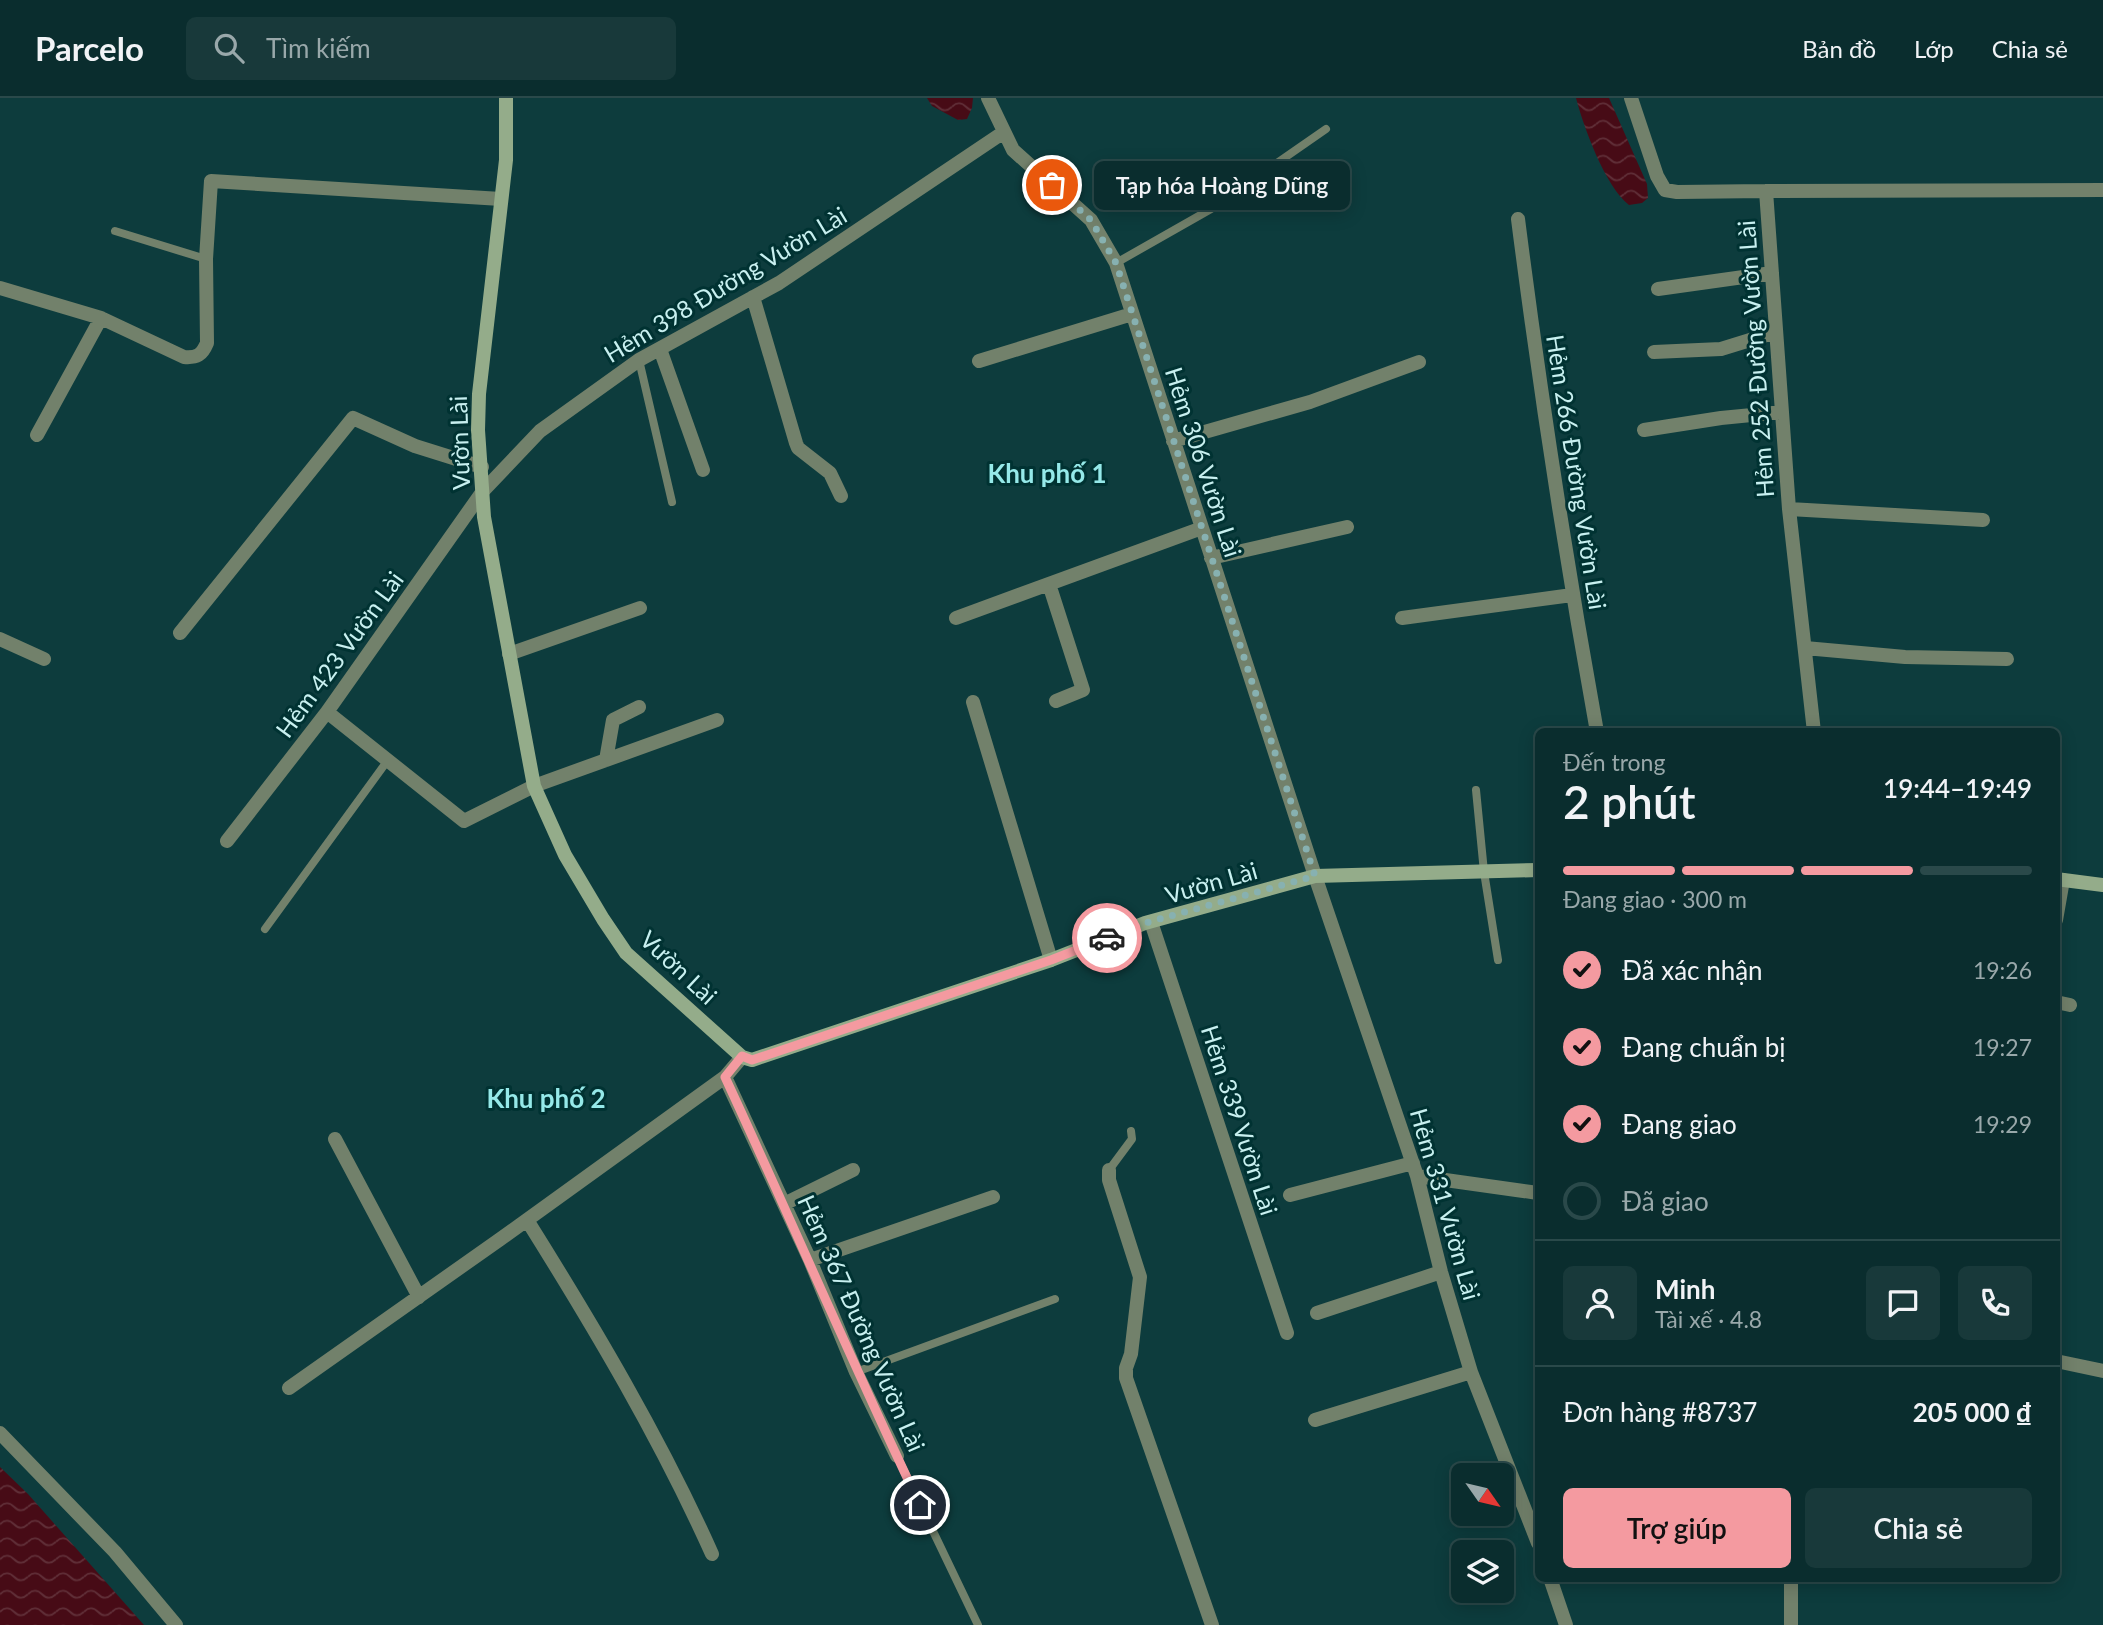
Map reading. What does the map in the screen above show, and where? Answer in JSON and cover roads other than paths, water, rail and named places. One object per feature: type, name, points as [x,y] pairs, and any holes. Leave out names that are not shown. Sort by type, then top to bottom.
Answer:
[{"type":"main road","name":"Vườn Lài","points":[[506,98],[507,129],[479,394],[478,430],[484,517],[534,786],[565,855],[626,953],[742,1056],[752,1060],[1051,960],[1151,922],[1315,876],[1535,870]]},
{"type":"main road","points":[[2060,880],[2103,885]]},
{"type":"street","name":"Hẻm 306 Vườn Lài","points":[[988,98],[1013,150],[1091,220],[1116,263],[1315,876]]},
{"type":"street","points":[[1630,98],[1657,176],[1665,190],[1766,191]]},
{"type":"street","name":"Hẻm 398 Đường Vườn Lài","points":[[483,491],[540,431],[639,360],[779,283],[1004,132]]},
{"type":"street","points":[[0,288],[101,317],[184,357],[199,356],[207,343],[206,259],[211,181],[501,199]]},
{"type":"street","name":"Hẻm 252 Đường Vườn Lài","points":[[1814,728],[1789,509],[1766,191],[2103,190]]},
{"type":"street","name":"Hẻm 266 Đường Vườn Lài","points":[[1518,219],[1545,424],[1596,728]]},
{"type":"street","points":[[1658,289],[1772,272]]},
{"type":"street","points":[[753,297],[798,448],[830,473],[841,496]]},
{"type":"street","points":[[979,361],[1132,314]]},
{"type":"street","points":[[37,436],[101,317]]},
{"type":"street","points":[[1654,352],[1721,349],[1776,332]]},
{"type":"street","points":[[660,349],[703,470]]},
{"type":"street","points":[[1173,441],[1310,402],[1419,362]]},
{"type":"street","points":[[1644,430],[1782,412]]},
{"type":"street","points":[[180,633],[354,418],[415,446],[482,467]]},
{"type":"street","name":"Hẻm 423 Vườn Lài","points":[[227,841],[327,712],[483,491]]},
{"type":"street","points":[[1789,509],[1983,520]]},
{"type":"street","points":[[1212,558],[1347,527]]},
{"type":"street","points":[[956,618],[1202,528]]},
{"type":"street","points":[[1049,584],[1083,690],[1056,701]]},
{"type":"street","points":[[1402,618],[1572,595]]},
{"type":"street","points":[[509,654],[640,608]]},
{"type":"street","points":[[0,639],[44,659]]},
{"type":"street","points":[[1805,648],[1905,657],[2007,659]]},
{"type":"street","points":[[973,702],[1051,960]]},
{"type":"street","points":[[606,760],[613,720],[639,707]]},
{"type":"street","points":[[327,712],[464,821],[534,786],[717,720]]},
{"type":"street","name":"Hẻm 331 Vườn Lài","points":[[1315,876],[1415,1170],[1441,1272],[1471,1372],[1535,1528]]},
{"type":"street","name":"Hẻm 339 Vườn Lài","points":[[1151,922],[1286,1333]]},
{"type":"street","points":[[289,1388],[416,1291],[527,1220],[725,1077],[742,1056]]},
{"type":"street","name":"Hẻm 367 Đường Vườn Lài","points":[[725,1077],[810,1260],[856,1372],[897,1457]]},
{"type":"street","points":[[335,1139],[416,1291]]},
{"type":"street","points":[[784,1204],[853,1170]]},
{"type":"street","points":[[1109,1170],[1108,1180],[1140,1277],[1126,1378],[1212,1625]]},
{"type":"street","points":[[1290,1195],[1415,1170],[1535,1192]]},
{"type":"street","points":[[810,1260],[993,1197]]},
{"type":"street","points":[[527,1220],[566,1282],[684,1492],[712,1554]]},
{"type":"street","points":[[1317,1313],[1441,1272]]},
{"type":"street","points":[[2060,1362],[2103,1371]]},
{"type":"street","points":[[1315,1420],[1471,1372]]},
{"type":"street","points":[[0,1433],[115,1552],[176,1625]]},
{"type":"street","points":[[1551,1582],[1566,1625]]},
{"type":"street","points":[[1791,1582],[1791,1625]]},
{"type":"lane","points":[[1116,263],[1211,209],[1326,129]]},
{"type":"lane","points":[[116,231],[206,259]]},
{"type":"lane","points":[[639,360],[673,502]]},
{"type":"lane","points":[[265,929],[388,760]]},
{"type":"lane","points":[[1476,790],[1484,872],[1498,960]]},
{"type":"lane","points":[[1109,1170],[1132,1139],[1131,1131]]},
{"type":"lane","points":[[856,1372],[1055,1299]]},
{"type":"lane","name":"Hẻm 367 Đường Vườn Lài","points":[[897,1457],[978,1625]]},
{"type":"water","points":[[927,98],[973,98],[972,108],[967,119],[958,120],[932,106]]},
{"type":"water","points":[[1576,98],[1609,98],[1647,184],[1648,198],[1642,203],[1629,205],[1612,184],[1590,140]]},
{"type":"water","points":[[0,1467],[28,1494],[144,1625],[0,1625]]},
{"type":"place","name":"Tạp hóa Hoàng Dũng","points":[[1052,185]]},
{"type":"district","name":"Khu phố 1","points":[[1047,473]]},
{"type":"district","name":"Khu phố 2","points":[[546,1098]]}]
